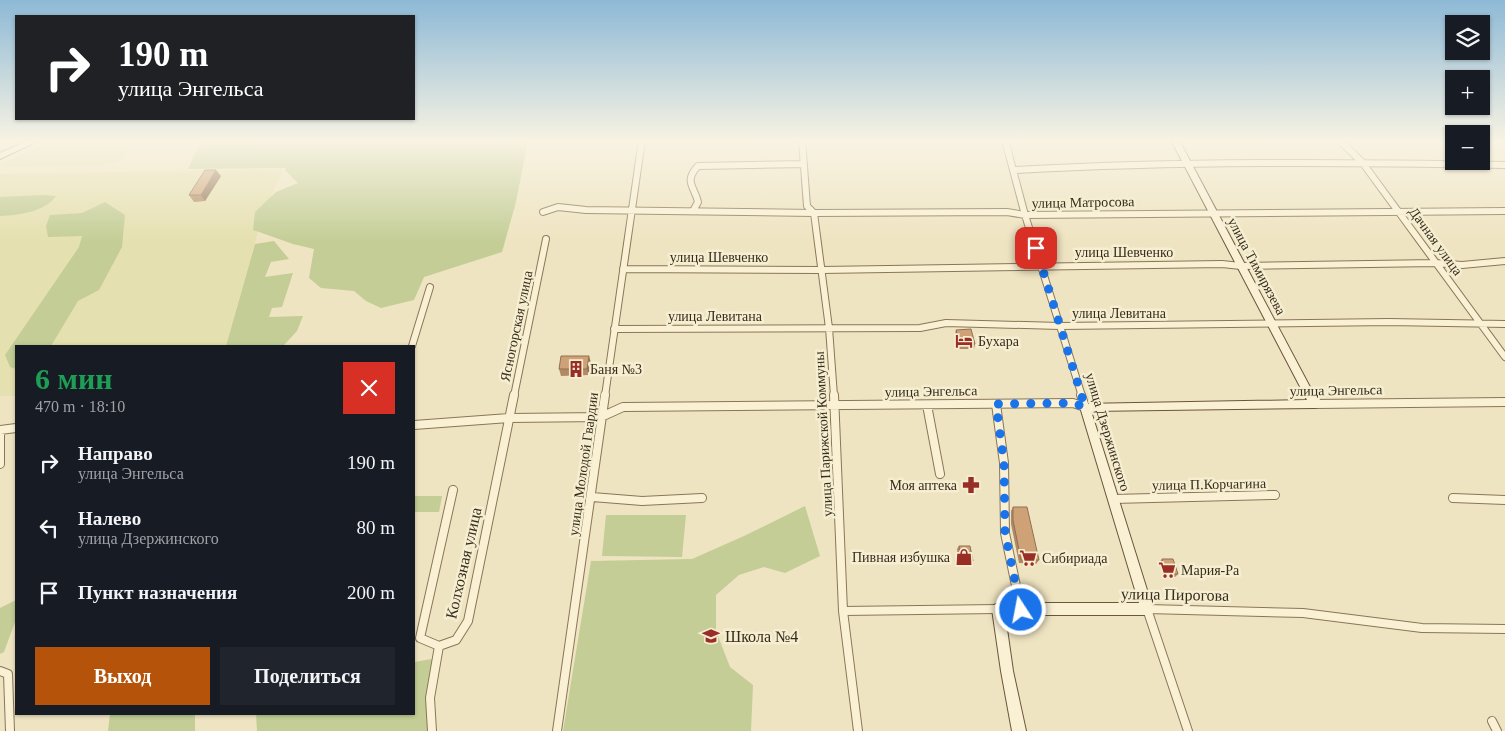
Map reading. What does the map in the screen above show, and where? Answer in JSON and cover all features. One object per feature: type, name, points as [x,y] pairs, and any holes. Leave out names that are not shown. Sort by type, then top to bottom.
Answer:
[{"type":"street","name":"улица Молодой Гвардии","points":[[557,731],[637,174]]},
{"type":"street","points":[[693,174],[690,186],[692,193],[698,197],[698,202],[693,211]]},
{"type":"street","name":"улица Парижской Коммуны","points":[[805,174],[807,206],[814,212],[829,328],[836,406],[843,611],[858,731]]},
{"type":"street","name":"улица Дзержинского","points":[[1015,174],[1025,215],[1113,499],[1188,731]]},
{"type":"street","name":"улица Тимирязева","points":[[1193,174],[1314,404]]},
{"type":"street","name":"Дачная улица","points":[[1371,174],[1505,357]]},
{"type":"street","name":"улица Матросова","points":[[543,212],[558,207],[578,210],[1007,212],[1025,215],[1505,211]]},
{"type":"street","name":"Ясногорская улица","points":[[509,418],[546,239]]},
{"type":"street","name":"улица Шевченко","points":[[623,269],[822,270],[1042,265],[1222,264],[1241,266],[1436,263],[1462,265],[1505,261]]},
{"type":"street","points":[[412,345],[430,287]]},
{"type":"street","name":"улица Левитана","points":[[614,329],[920,328],[946,323],[1060,326],[1389,322],[1505,324]]},
{"type":"street","name":"улица Энгельса","points":[[415,425],[509,418],[601,417],[622,407],[1073,403],[1085,407],[1505,402]]},
{"type":"street","points":[[996,404],[1004,463],[1005,533],[1021,610]]},
{"type":"street","points":[[927,405],[940,474]]},
{"type":"street","name":"Колхозная улица","points":[[439,646],[456,640],[468,620],[509,418]]},
{"type":"street","points":[[0,464],[0,432],[15,428]]},
{"type":"street","points":[[432,731],[430,698],[439,646],[420,638],[453,490]]},
{"type":"street","name":"улица П.Корчагина","points":[[1113,499],[1275,496]]},
{"type":"street","points":[[592,497],[642,501],[702,498]]},
{"type":"street","points":[[1453,498],[1505,500]]},
{"type":"street","name":"улица Пирогова","points":[[843,611],[1147,608],[1303,613],[1422,628],[1505,629]]},
{"type":"street","points":[[998,609],[1019,731]]},
{"type":"street","points":[[0,671],[8,674],[10,731]]},
{"type":"street","points":[[1492,721],[1497,731]]},
{"type":"shaded area","points":[[0,174],[281,174],[263,214],[226,345],[15,345],[15,396],[0,396]]},
{"type":"green space","points":[[289,174],[521,174],[516,202],[502,252],[424,277],[414,300],[381,308],[366,301],[354,291],[321,288],[309,278],[314,249],[253,230],[255,212],[276,192],[298,183]]},
{"type":"green space","points":[[56,196],[45,206],[31,212],[0,216],[0,197]]},
{"type":"green space","points":[[105,202],[125,215],[122,247],[99,290],[78,301],[52,345],[15,345],[15,369],[10,367],[5,355],[79,247],[82,236],[48,237],[46,226],[50,215],[82,213]]},
{"type":"green space","points":[[274,241],[289,259],[271,262],[265,277],[293,273],[282,307],[272,308],[269,317],[303,316],[297,331],[284,345],[226,345],[255,244]]},
{"type":"green space","points":[[415,496],[442,496],[439,512],[415,512]]},
{"type":"green space","points":[[805,506],[820,556],[785,573],[764,567],[739,575],[716,595],[716,631],[730,667],[753,685],[751,731],[563,731],[591,561],[692,559]]},
{"type":"green space","points":[[606,515],[686,515],[682,557],[602,556]]},
{"type":"green space","points":[[15,600],[15,622],[4,652],[0,654],[0,608]]},
{"type":"green space","points":[[438,658],[431,731],[257,731],[256,715],[415,715],[415,662]]},
{"type":"green space","points":[[110,715],[195,715],[195,731],[108,731]]},
{"type":"building","points":[[202,174],[214,174],[201,195],[189,195]]},
{"type":"building","points":[[971,329],[975,344],[961,345],[956,330]]},
{"type":"building","points":[[561,356],[589,356],[587,369],[559,369]]},
{"type":"building","points":[[1013,507],[1027,507],[1039,560],[1021,560],[1013,520]]},
{"type":"building","name":"Пивная избушка","points":[[959,546],[970,546],[973,561],[961,561]]},
{"type":"building","points":[[1162,559],[1173,559],[1178,574],[1167,574]]},
{"type":"place","name":"Бухара","points":[[964,341]]},
{"type":"place","name":"Баня №3","points":[[576,369]]},
{"type":"place","name":"Моя аптека","points":[[971,485]]},
{"type":"place","name":"Пивная избушка","points":[[964,557]]},
{"type":"place","name":"Сибириада","points":[[1028,558]]},
{"type":"place","name":"Мария-Ра","points":[[1167,570]]},
{"type":"place","name":"Школа №4","points":[[711,636]]},
{"type":"route","points":[[1021,610],[1005,533],[1004,463],[996,404],[1073,403],[1085,407],[1036,248]]}]
